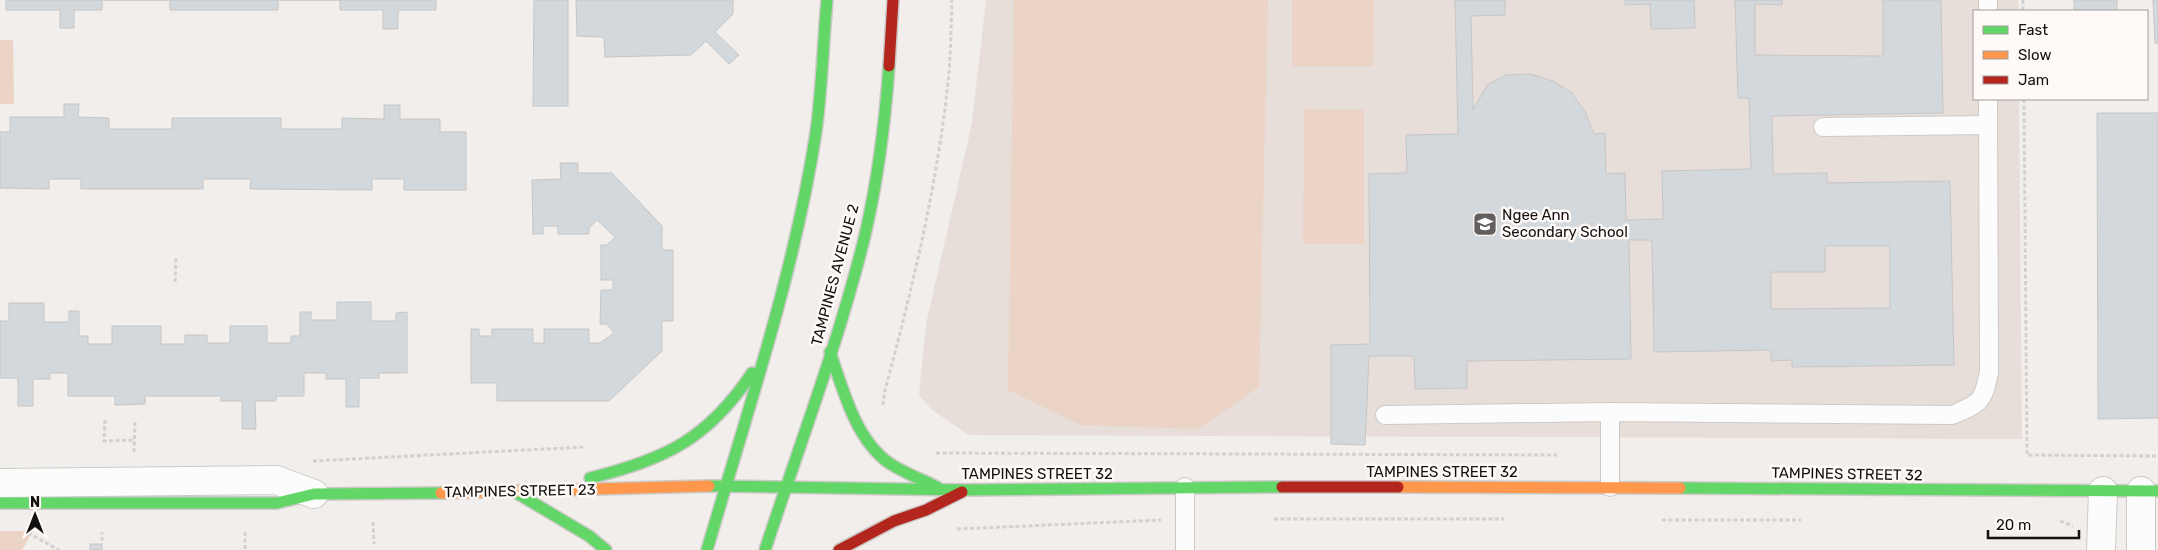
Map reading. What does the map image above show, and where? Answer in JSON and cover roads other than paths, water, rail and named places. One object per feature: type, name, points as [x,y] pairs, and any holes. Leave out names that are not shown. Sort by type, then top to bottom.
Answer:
[{"type":"street","points":[[707,550],[781,298],[799,221],[816,131],[827,0]]},
{"type":"street","name":"TAMPINES AVENUE 2","points":[[765,550],[788,486],[865,234],[882,142],[893,0]]},
{"type":"street","points":[[830,352],[844,393],[864,434],[884,458],[942,489]]},
{"type":"street","points":[[530,491],[623,470],[684,444],[723,413],[763,359]]},
{"type":"street","name":"TAMPINES STREET 23","points":[[0,483],[276,480],[314,494],[514,492],[726,486]]},
{"type":"street","name":"TAMPINES STREET 23","points":[[0,503],[137,482]]},
{"type":"street","name":"TAMPINES STREET 32","points":[[726,486],[966,490],[1185,487],[1610,487],[2150,491]]},
{"type":"street","points":[[839,550],[894,521],[926,510],[966,490]]},
{"type":"street","points":[[2101,549],[2103,491]]},
{"type":"street","points":[[2141,550],[2150,491]]},
{"type":"street","points":[[514,492],[589,536],[606,550]]},
{"type":"lane","points":[[1385,415],[1610,412],[1952,415],[1969,408],[1984,396],[1989,372],[1988,100]]},
{"type":"lane","points":[[1822,127],[1988,125]]},
{"type":"lane","points":[[1610,412],[1610,487]]},
{"type":"lane","points":[[1185,487],[1185,550]]},
{"type":"place","name":"Ngee Ann Secondary School","points":[[1485,224]]}]
